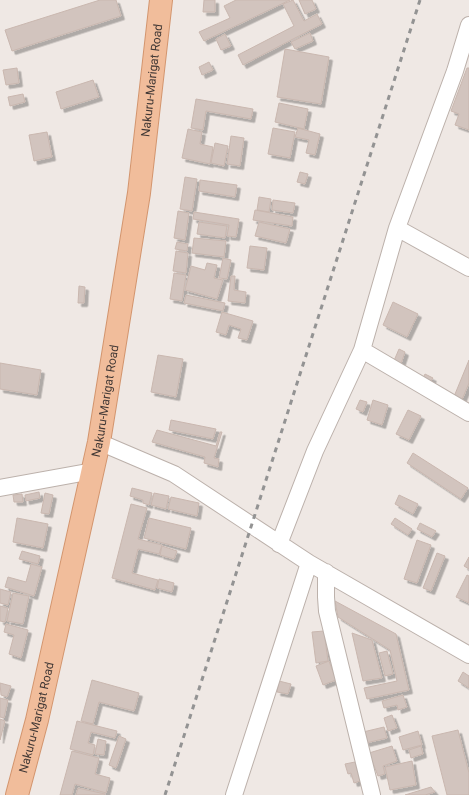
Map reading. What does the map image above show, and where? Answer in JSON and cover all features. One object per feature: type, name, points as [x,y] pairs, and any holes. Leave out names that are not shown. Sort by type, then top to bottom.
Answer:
[{"type":"main road","name":"Nakuru-Marigat Road","points":[[17,795],[38,712],[99,442],[139,193],[161,0]]},
{"type":"street","points":[[279,544],[315,451],[362,350],[397,228],[455,71],[469,25]]},
{"type":"street","points":[[397,228],[469,268]]},
{"type":"street","points":[[362,350],[469,412]]},
{"type":"street","points":[[99,442],[174,474],[309,563],[469,655]]},
{"type":"street","points":[[0,488],[92,471]]},
{"type":"street","points":[[234,795],[309,563]]},
{"type":"street","points":[[326,572],[326,597],[328,611],[372,795]]},
{"type":"building","points":[[100,0],[116,0],[121,16],[12,51],[5,30]]},
{"type":"building","points":[[204,0],[215,0],[215,12],[203,12]]},
{"type":"building","points":[[236,0],[290,0],[204,41],[199,32],[230,18],[224,6]]},
{"type":"building","points":[[293,0],[304,21],[317,14],[322,24],[243,65],[238,55],[294,26],[283,4]]},
{"type":"building","points":[[299,0],[312,0],[316,9],[305,14]]},
{"type":"building","points":[[310,33],[313,41],[295,49],[291,42]]},
{"type":"building","points":[[225,34],[231,46],[221,50],[216,39]]},
{"type":"building","points":[[285,49],[329,57],[321,104],[277,97]]},
{"type":"building","points":[[209,62],[213,70],[202,75],[199,67]]},
{"type":"building","points":[[17,68],[19,83],[6,85],[3,70]]},
{"type":"building","points":[[467,68],[469,68],[469,130],[455,125],[459,114],[451,111]]},
{"type":"building","points":[[93,80],[99,97],[61,109],[56,92]]},
{"type":"building","points":[[23,94],[25,102],[10,106],[8,97]]},
{"type":"building","points":[[196,99],[253,109],[251,119],[206,111],[203,130],[191,128]]},
{"type":"building","points":[[279,103],[308,109],[304,129],[275,122]]},
{"type":"building","points":[[273,128],[295,132],[290,158],[268,154]]},
{"type":"building","points":[[298,128],[320,134],[315,155],[306,153],[309,140],[295,137]]},
{"type":"building","points":[[188,129],[202,132],[200,144],[213,147],[210,164],[182,158]]},
{"type":"building","points":[[47,132],[52,157],[34,161],[29,135]]},
{"type":"building","points":[[231,136],[244,138],[240,166],[227,164]]},
{"type":"building","points":[[215,143],[228,146],[224,166],[211,163]]},
{"type":"building","points":[[300,172],[308,174],[305,184],[297,182]]},
{"type":"building","points":[[185,177],[197,179],[192,211],[180,209]]},
{"type":"building","points":[[200,180],[237,185],[235,197],[199,191]]},
{"type":"building","points":[[259,197],[271,199],[269,212],[257,210]]},
{"type":"building","points":[[273,200],[295,203],[293,213],[272,210]]},
{"type":"building","points":[[255,210],[293,217],[292,226],[253,220]]},
{"type":"building","points":[[178,211],[189,213],[185,240],[174,238]]},
{"type":"building","points":[[194,212],[239,219],[236,237],[227,236],[229,225],[193,219]]},
{"type":"building","points":[[199,222],[227,226],[225,238],[197,234]]},
{"type":"building","points":[[259,222],[290,229],[286,243],[255,236]]},
{"type":"building","points":[[194,238],[226,241],[224,257],[192,253]]},
{"type":"building","points":[[177,242],[188,244],[187,251],[175,249]]},
{"type":"building","points":[[250,246],[267,248],[264,270],[247,268]]},
{"type":"building","points":[[176,251],[188,253],[186,273],[173,271]]},
{"type":"building","points":[[223,258],[231,260],[227,279],[219,278]]},
{"type":"building","points":[[207,263],[217,265],[214,278],[223,280],[217,299],[185,290],[191,266],[205,270]]},
{"type":"building","points":[[174,273],[186,275],[182,301],[170,299]]},
{"type":"building","points":[[231,276],[235,276],[234,290],[246,292],[245,303],[228,301]]},
{"type":"building","points":[[79,286],[85,287],[84,303],[78,303]]},
{"type":"building","points":[[186,295],[225,303],[223,311],[184,303]]},
{"type":"building","points":[[393,302],[418,314],[407,337],[383,325]]},
{"type":"building","points":[[222,312],[253,321],[247,340],[238,338],[241,329],[229,325],[226,335],[216,332]]},
{"type":"building","points":[[399,349],[405,352],[400,367],[393,363]]},
{"type":"building","points":[[158,355],[183,359],[176,397],[151,392]]},
{"type":"building","points":[[469,360],[469,383],[461,402],[453,399]]},
{"type":"building","points":[[0,363],[41,370],[37,395],[0,389]]},
{"type":"building","points":[[425,374],[433,378],[429,384],[422,380]]},
{"type":"building","points":[[360,400],[367,402],[363,412],[356,409]]},
{"type":"building","points":[[373,400],[388,405],[382,425],[367,420]]},
{"type":"building","points":[[408,410],[421,416],[409,440],[396,434]]},
{"type":"building","points":[[171,420],[216,429],[213,439],[169,430]]},
{"type":"building","points":[[157,430],[216,446],[220,432],[222,432],[214,458],[219,459],[218,467],[204,463],[205,457],[152,442]]},
{"type":"building","points":[[413,453],[468,488],[461,499],[407,463]]},
{"type":"building","points":[[132,488],[152,493],[149,505],[143,503],[143,500],[130,496]]},
{"type":"building","points":[[39,492],[40,498],[26,501],[25,495]]},
{"type":"building","points":[[45,493],[53,495],[49,514],[41,513]]},
{"type":"building","points":[[154,493],[169,496],[166,509],[151,505]]},
{"type":"building","points":[[22,494],[23,502],[14,502],[13,495]]},
{"type":"building","points":[[399,495],[418,504],[413,514],[395,504]]},
{"type":"building","points":[[171,497],[199,503],[197,516],[168,509]]},
{"type":"building","points":[[131,504],[147,508],[138,539],[162,545],[159,554],[138,549],[132,573],[158,580],[155,590],[112,578]]},
{"type":"building","points":[[17,518],[48,524],[43,548],[13,542]]},
{"type":"building","points":[[149,518],[191,528],[186,549],[144,538]]},
{"type":"building","points":[[395,518],[412,529],[408,535],[391,524]]},
{"type":"building","points":[[420,523],[436,531],[432,537],[417,529]]},
{"type":"building","points":[[417,540],[431,545],[417,583],[404,579]]},
{"type":"building","points":[[162,546],[177,551],[174,559],[160,555]]},
{"type":"building","points":[[22,551],[40,556],[38,564],[19,559]]},
{"type":"building","points":[[437,553],[445,556],[431,591],[423,588]]},
{"type":"building","points":[[469,557],[469,569],[464,566]]},
{"type":"building","points":[[31,564],[42,567],[34,596],[5,587],[8,577],[26,582]]},
{"type":"building","points":[[467,575],[469,576],[469,603],[456,597]]},
{"type":"building","points":[[159,579],[174,583],[172,592],[157,588]]},
{"type":"building","points":[[0,589],[11,592],[8,605],[0,603]]},
{"type":"building","points":[[13,593],[29,596],[23,624],[7,621]]},
{"type":"building","points":[[335,601],[396,634],[409,690],[367,699],[364,688],[397,681],[390,650],[338,617]]},
{"type":"building","points":[[0,606],[8,608],[5,622],[0,621]]},
{"type":"building","points":[[6,624],[28,630],[21,658],[9,654],[14,635],[4,632]]},
{"type":"building","points":[[324,631],[328,661],[316,663],[312,632]]},
{"type":"building","points":[[352,633],[372,640],[382,678],[363,681]]},
{"type":"building","points":[[387,651],[393,674],[385,676],[379,653]]},
{"type":"building","points":[[329,661],[336,680],[323,685],[316,666]]},
{"type":"building","points":[[463,672],[469,676],[469,688],[458,681]]},
{"type":"building","points":[[92,680],[139,693],[134,711],[99,702],[93,724],[81,721]]},
{"type":"building","points":[[279,681],[291,684],[288,694],[277,692]]},
{"type":"building","points":[[0,683],[11,686],[7,697],[1,695]]},
{"type":"building","points":[[403,695],[407,707],[398,710],[397,705],[384,708],[382,701]]},
{"type":"building","points":[[0,698],[8,700],[4,718],[0,717]]},
{"type":"building","points":[[392,715],[397,728],[388,731],[384,718]]},
{"type":"building","points":[[0,719],[5,721],[0,740]]},
{"type":"building","points":[[77,721],[117,731],[115,738],[91,732],[88,743],[95,745],[93,755],[70,749]]},
{"type":"building","points":[[384,727],[387,738],[366,743],[363,732]]},
{"type":"building","points":[[458,730],[469,773],[469,795],[447,795],[432,736]]},
{"type":"building","points":[[418,731],[422,745],[403,750],[399,737]]},
{"type":"building","points":[[119,736],[126,739],[116,768],[109,765]]},
{"type":"building","points":[[98,739],[106,741],[104,755],[95,754]]},
{"type":"building","points":[[392,746],[397,761],[383,766],[385,774],[378,776],[369,753]]},
{"type":"building","points":[[421,746],[423,754],[411,758],[409,750]]},
{"type":"building","points":[[72,751],[99,758],[95,774],[110,778],[106,793],[75,784],[72,795],[60,795]]},
{"type":"building","points":[[412,761],[416,785],[390,790],[385,767]]},
{"type":"building","points":[[355,762],[360,781],[354,783],[351,773],[348,774],[345,764]]},
{"type":"building","points":[[431,787],[435,792],[425,795],[405,795]]},
{"type":"building","points":[[78,788],[105,794],[105,795],[76,795]]},
{"type":"railway","points":[[165,795],[420,0]]}]
